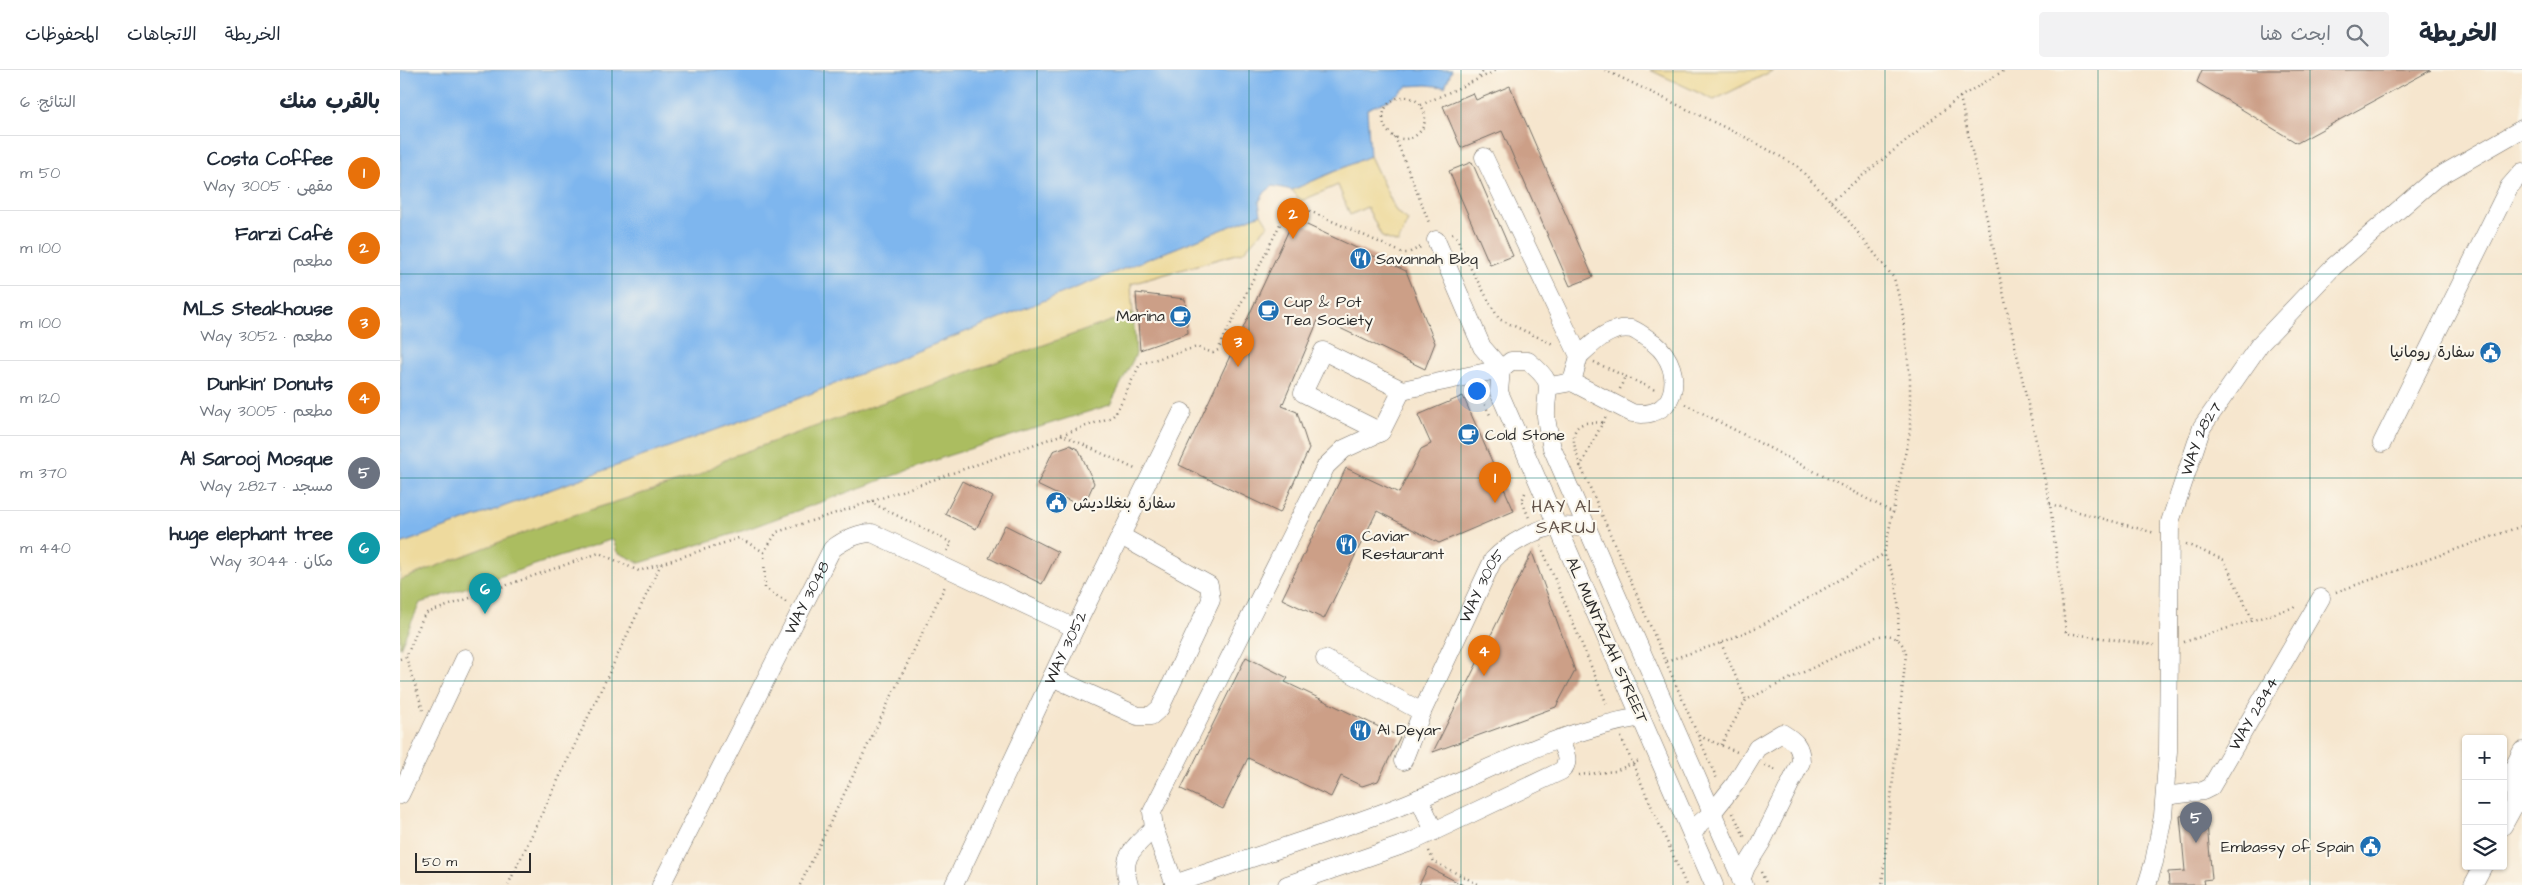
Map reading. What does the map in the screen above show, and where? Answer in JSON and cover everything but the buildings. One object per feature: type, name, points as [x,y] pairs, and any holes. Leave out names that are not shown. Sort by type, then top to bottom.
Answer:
[{"type":"street","name":"WAY 2827","points":[[2147,885],[2154,862],[2164,796],[2168,751],[2170,522],[2202,427],[2260,344],[2333,267],[2433,180],[2522,129]]},
{"type":"street","points":[[1484,157],[1579,356]]},
{"type":"street","points":[[2382,443],[2508,186],[2522,172]]},
{"type":"street","points":[[1436,240],[1482,347],[1501,369]]},
{"type":"street","points":[[1380,432],[1303,393],[1323,351],[1402,390],[1501,369],[1512,361],[1528,361],[1539,371],[1550,386],[1572,382],[1632,413],[1642,415],[1651,414],[1671,397],[1674,385],[1673,369],[1669,358],[1662,348],[1632,329],[1614,331],[1596,339],[1579,356],[1572,382]]},
{"type":"street","name":"AL MUNTAZAH STREET","points":[[1501,369],[1499,392],[1714,885]]},
{"type":"street","name":"AL MUNTAZAH STREET","points":[[1550,386],[1546,416],[1552,448],[1742,883]]},
{"type":"street","points":[[1402,390],[1380,432],[1344,449],[1326,466],[1152,812],[1154,828],[1174,884],[1419,798],[1559,739],[1614,721],[1641,717]]},
{"type":"street","name":"WAY 3052","points":[[954,885],[1075,628],[1182,412]]},
{"type":"street","points":[[1558,526],[1587,528]]},
{"type":"street","name":"WAY 3005","points":[[1403,761],[1422,712],[1494,560],[1505,547],[1558,526]]},
{"type":"street","name":"WAY 3048","points":[[662,885],[832,549],[841,542],[863,533],[872,533],[1075,628]]},
{"type":"street","points":[[1052,677],[1138,716],[1151,716],[1160,708],[1211,600],[1209,586],[1121,536]]},
{"type":"street","points":[[1590,599],[1614,589]]},
{"type":"street","name":"WAY 2844","points":[[2164,796],[2203,792],[2211,787],[2320,598]]},
{"type":"street","points":[[400,795],[465,658]]},
{"type":"street","points":[[1325,659],[1422,712]]},
{"type":"street","points":[[1692,835],[1700,823],[1712,813],[1725,797],[1757,748],[1769,739],[1782,733],[1794,740],[1801,750],[1801,762],[1753,855],[1742,883]]},
{"type":"street","points":[[1287,885],[1411,842],[1561,772],[1568,760],[1559,739]]},
{"type":"street","points":[[2504,825],[2515,804],[2514,767],[2522,751]]},
{"type":"street","points":[[1419,798],[1434,831]]},
{"type":"street","points":[[1130,885],[1125,871],[1128,856],[1154,828]]},
{"type":"street","points":[[2474,885],[2481,870]]},
{"type":"path","points":[[1478,79],[1484,70]]},
{"type":"path","points":[[1420,105],[1498,70]]},
{"type":"path","points":[[1605,70],[1751,140],[1797,166],[1830,201],[1894,278],[1902,309],[1908,351],[1910,431],[1884,554],[1896,581],[1899,613],[1897,639],[1906,654],[1882,885]]},
{"type":"path","points":[[1830,201],[1960,97],[2006,70]]},
{"type":"path","points":[[1395,136],[1409,138],[1420,131],[1425,118],[1416,100],[1403,97],[1396,99],[1386,107],[1384,114],[1386,127],[1395,136],[1436,240]]},
{"type":"path","points":[[1960,97],[2050,504],[2066,634],[2168,646],[2253,621],[2522,526]]},
{"type":"path","points":[[801,611],[765,588],[764,552],[777,532],[870,502],[1116,413],[1140,364],[1197,347],[1213,353],[1218,350],[1292,203],[1405,254],[1451,234],[1456,236],[1472,271],[1502,321],[1671,397],[1894,513]]},
{"type":"path","points":[[1564,475],[1581,466],[1613,404],[1625,376]]},
{"type":"path","points":[[1602,423],[1585,423],[1577,428],[1573,444],[1725,797],[1767,885]]},
{"type":"path","points":[[1062,434],[1150,476]]},
{"type":"path","points":[[1540,486],[1526,492],[1522,498],[1614,721],[1686,885]]},
{"type":"path","points":[[800,885],[946,583],[934,575],[952,542],[870,502]]},
{"type":"path","points":[[2050,504],[2170,537],[2224,560],[2253,621]]},
{"type":"path","points":[[434,723],[424,716],[406,657],[423,617],[427,613],[599,553],[605,554],[632,570],[639,571],[739,538],[764,552]]},
{"type":"path","points":[[1648,667],[1721,643],[1787,611],[1884,554]]},
{"type":"path","points":[[508,885],[662,563]]},
{"type":"path","points":[[1721,745],[1746,700],[1876,637],[1884,634],[1897,639]]},
{"type":"path","points":[[1721,643],[1746,700]]},
{"type":"path","points":[[400,659],[406,657]]},
{"type":"path","points":[[1427,848],[1434,862],[1480,885]]},
{"type":"green space","points":[[1133,313],[1136,354],[1110,405],[947,456],[742,531],[640,563],[617,552],[613,539],[420,603],[400,648],[400,580],[552,522],[697,476],[730,457]]},
{"type":"sand","points":[[1650,70],[1774,70],[1714,100]]},
{"type":"sand","points":[[1370,156],[1396,211],[1408,220],[1398,243],[1382,237],[1367,207],[1350,215],[1338,185],[1301,201],[1292,190]]},
{"type":"sand","points":[[1261,214],[1268,225],[1243,252],[1131,284],[1133,313],[730,457],[697,476],[552,522],[400,580],[400,544],[757,415]]},
{"type":"water","points":[[400,70],[1452,70],[1445,87],[1427,85],[1408,86],[1389,100],[1367,109],[1370,156],[1292,190],[1273,186],[1265,192],[1259,202],[1261,214],[757,415],[400,544]]},
{"type":"place","name":"Farzi Café","points":[[1293,239]]},
{"type":"place","name":"Savannah Bbq","points":[[1360,259]]},
{"type":"place","name":"Cup & Pot Tea Society","points":[[1268,311]]},
{"type":"place","name":"Marina","points":[[1181,316]]},
{"type":"place","name":"سفارة رومانيا","points":[[2491,352]]},
{"type":"place","name":"MLS Steakhouse","points":[[1238,367]]},
{"type":"place","name":"Cold Stone","points":[[1469,435]]},
{"type":"place","name":"سفارة بنغلاديش","points":[[1057,503]]},
{"type":"place","name":"Costa Coffee","points":[[1495,503]]},
{"type":"place","name":"Caviar Restaurant","points":[[1346,545]]},
{"type":"place","name":"huge elephant tree","points":[[485,614]]},
{"type":"place","name":"Dunkin' Donuts","points":[[1484,676]]},
{"type":"place","name":"Al Deyar","points":[[1361,730]]},
{"type":"place","name":"Al Sarooj Mosque","points":[[2196,843]]},
{"type":"place","name":"Embassy of Spain","points":[[2370,847]]},
{"type":"district","name":"HAY AL SARUJ","points":[[1566,516]]}]
